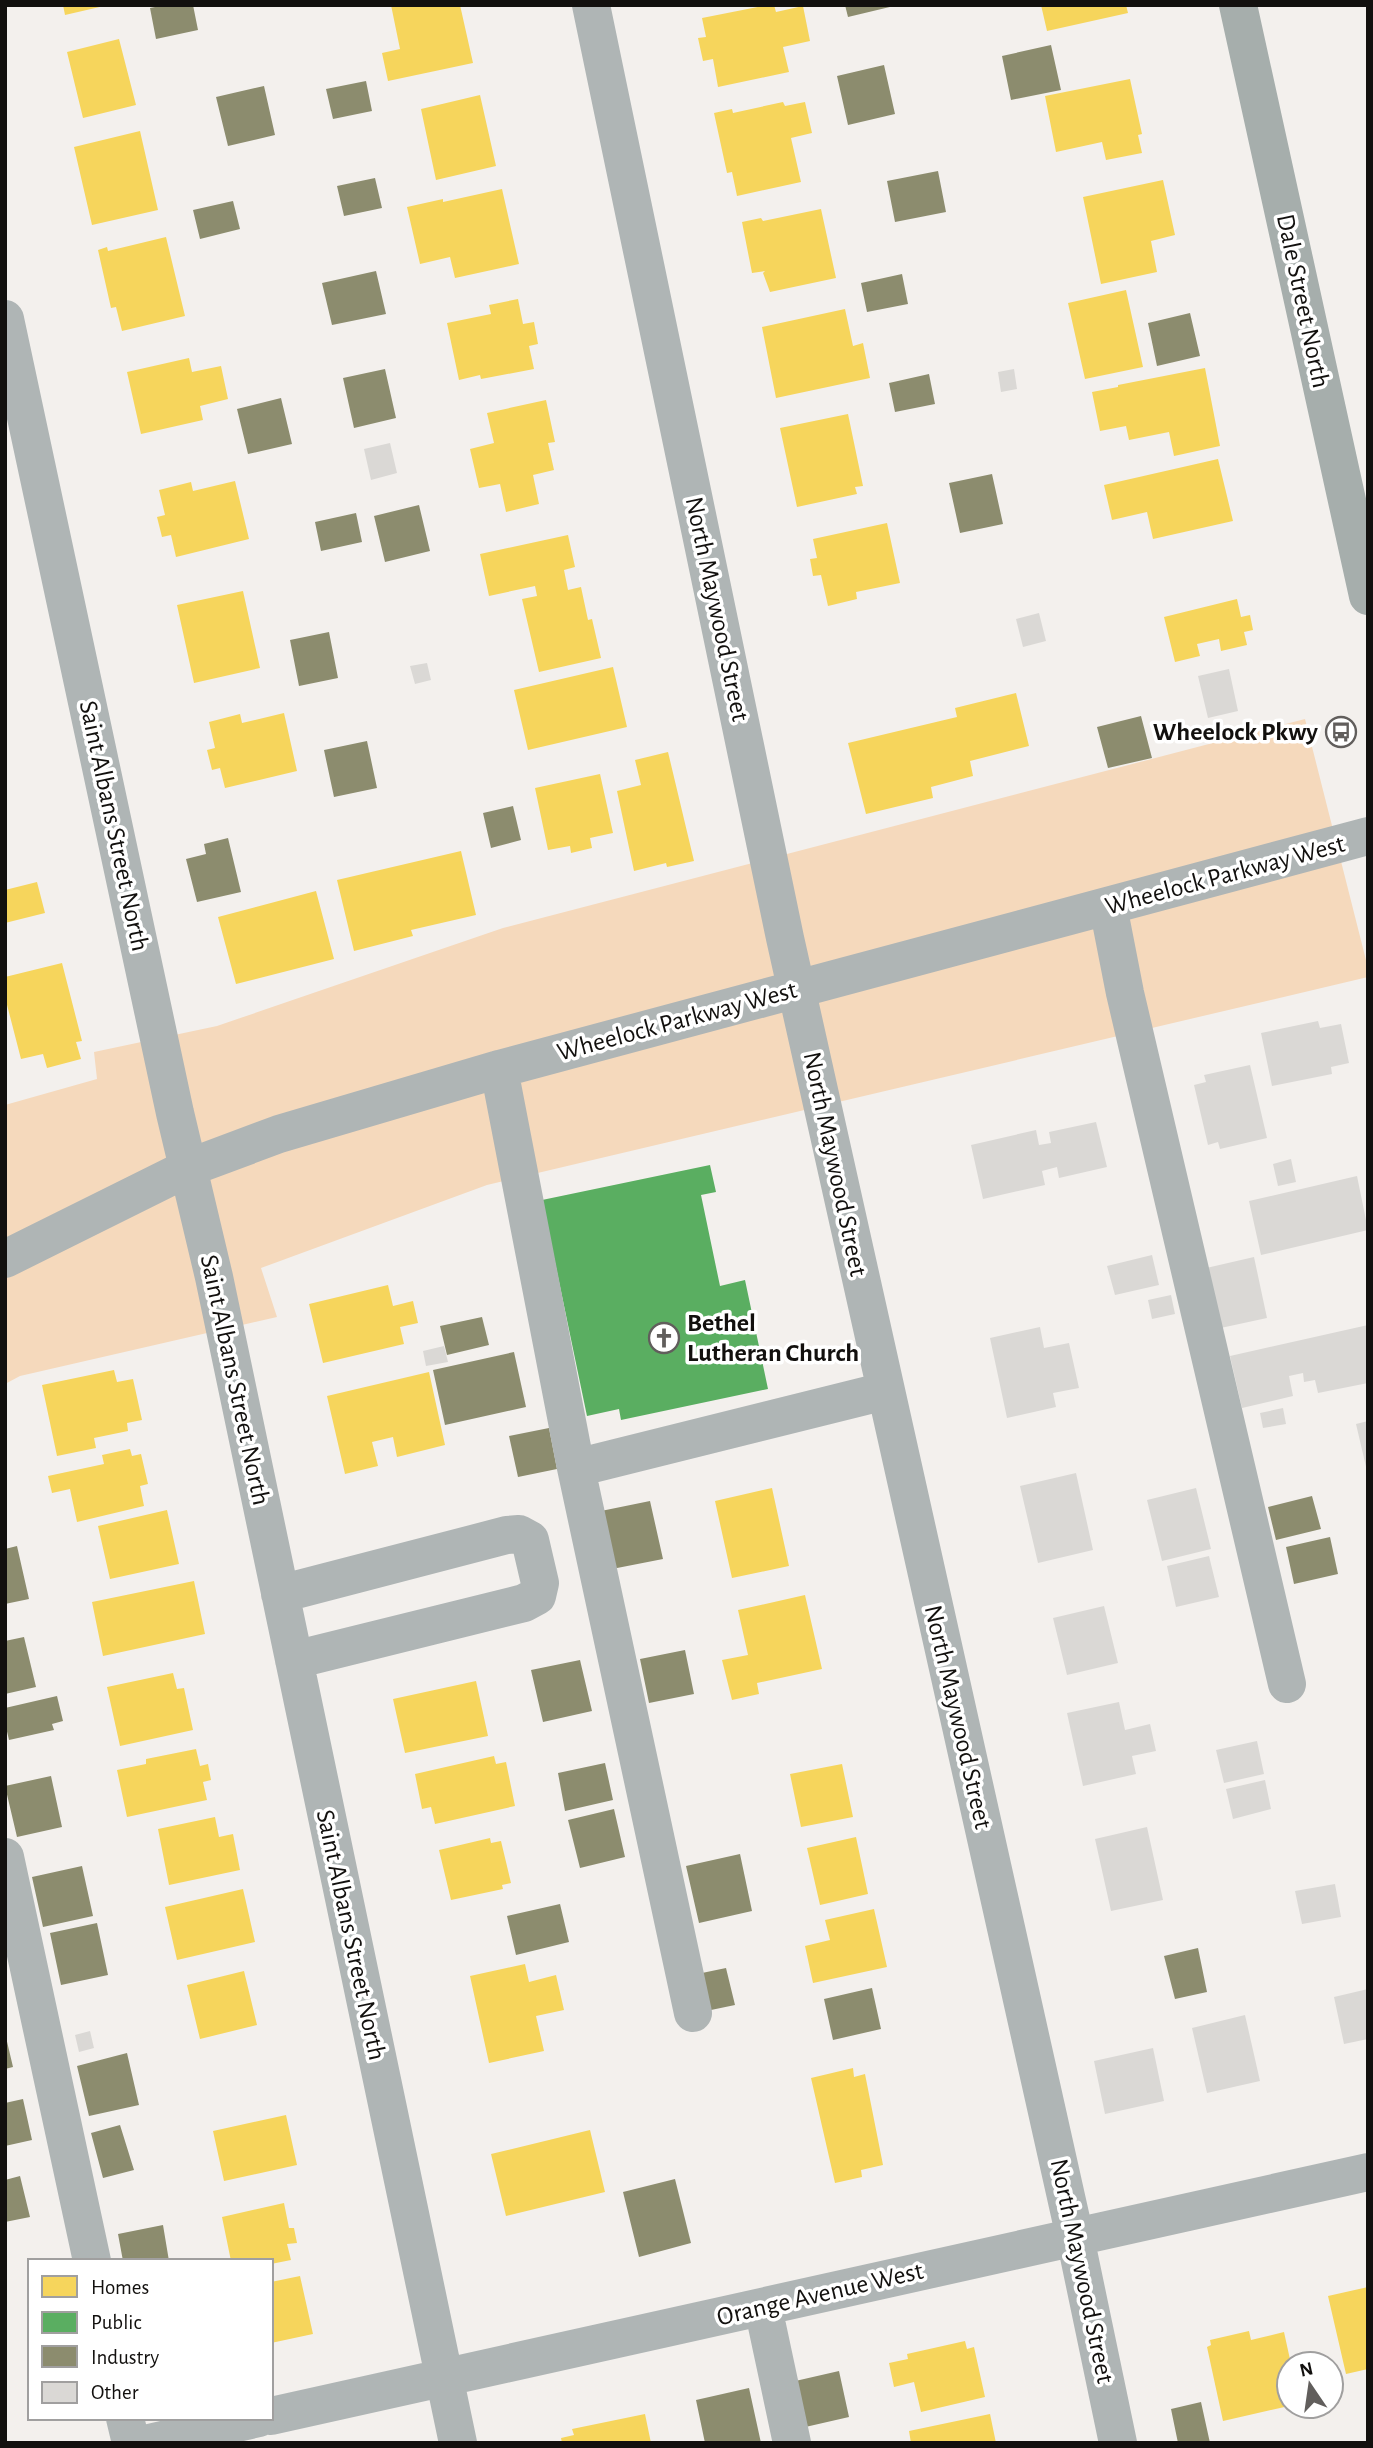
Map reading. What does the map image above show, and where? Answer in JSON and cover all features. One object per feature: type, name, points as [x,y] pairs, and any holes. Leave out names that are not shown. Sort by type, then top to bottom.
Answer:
[{"type":"main road","name":"Dale Street North","points":[[1238,5],[1356,490],[1368,596]]},
{"type":"street","name":"North Maywood Street","points":[[591,5],[797,989],[1075,2237],[1118,2443]]},
{"type":"street","name":"Saint Albans Street North","points":[[5,319],[214,1278],[457,2443]]},
{"type":"street","name":"Wheelock Parkway West","points":[[5,1259],[188,1168],[279,1134],[499,1069],[1368,836]]},
{"type":"street","points":[[1108,906],[1125,993],[1287,1684]]},
{"type":"street","points":[[499,1069],[576,1468],[693,2013]]},
{"type":"street","points":[[576,1468],[885,1391]]},
{"type":"street","points":[[280,1594],[519,1534],[530,1540],[540,1583],[537,1596],[524,1603],[294,1660]]},
{"type":"street","points":[[5,1857],[92,2259]]},
{"type":"street","name":"Orange Avenue West","points":[[273,2416],[1368,2172]]},
{"type":"street","points":[[764,2307],[792,2443]]},
{"type":"street","points":[[125,2420],[131,2443]]},
{"type":"street","points":[[149,2443],[250,2420]]},
{"type":"shaded area","points":[[1305,719],[1368,968],[1368,977],[487,1185],[261,1268],[277,1317],[20,1376],[5,1384],[5,1105],[97,1079],[94,1052],[217,1026],[503,928]]},
{"type":"building: Homes","points":[[63,5],[104,5],[104,6],[65,15]]},
{"type":"building: Homes","points":[[391,5],[460,5],[473,63],[388,81],[382,53],[400,49]]},
{"type":"building: Homes","points":[[774,5],[776,12],[803,6],[810,41],[783,47],[789,72],[718,87],[713,59],[703,61],[698,38],[706,37],[702,18]]},
{"type":"building: Homes","points":[[1041,5],[1126,5],[1128,13],[1047,31]]},
{"type":"building: Homes","points":[[119,39],[136,105],[83,118],[67,52]]},
{"type":"building: Homes","points":[[1130,79],[1142,134],[1138,135],[1142,153],[1106,160],[1102,142],[1056,152],[1045,96]]},
{"type":"building: Homes","points":[[480,95],[496,166],[436,180],[421,109]]},
{"type":"building: Homes","points":[[783,102],[785,106],[805,102],[812,133],[791,138],[801,182],[737,196],[732,172],[727,173],[714,113],[732,109],[733,113]]},
{"type":"building: Homes","points":[[140,131],[158,210],[92,225],[74,147]]},
{"type":"building: Homes","points":[[1163,180],[1175,235],[1151,241],[1157,272],[1101,284],[1083,197]]},
{"type":"building: Homes","points":[[502,189],[519,264],[455,278],[450,257],[420,264],[407,207]]},
{"type":"building: Homes","points":[[821,209],[836,278],[770,292],[763,273],[765,271],[752,273],[742,222],[761,218],[763,221]]},
{"type":"building: Homes","points":[[166,237],[185,316],[122,331],[116,307],[111,308],[98,250],[107,247],[108,251]]},
{"type":"building: Homes","points":[[1126,290],[1143,367],[1085,379],[1068,303]]},
{"type":"building: Homes","points":[[518,299],[523,324],[534,322],[538,344],[529,346],[534,369],[481,379],[480,375],[459,380],[447,323],[491,314],[489,305]]},
{"type":"building: Homes","points":[[845,309],[853,346],[863,343],[870,378],[776,398],[762,327]]},
{"type":"building: Homes","points":[[189,358],[192,372],[221,366],[228,399],[200,406],[203,420],[141,434],[127,372]]},
{"type":"building: Homes","points":[[1205,368],[1220,446],[1174,456],[1169,432],[1129,440],[1126,426],[1100,431],[1092,392]]},
{"type":"building: Homes","points":[[546,400],[555,442],[548,443],[554,470],[533,475],[539,504],[506,512],[500,484],[479,488],[470,449],[494,443],[487,413]]},
{"type":"building: Homes","points":[[848,414],[863,486],[855,487],[857,494],[797,507],[780,428]]},
{"type":"building: Homes","points":[[1218,459],[1233,521],[1153,539],[1147,512],[1112,520],[1104,485]]},
{"type":"building: Homes","points":[[235,481],[249,539],[176,557],[171,535],[162,537],[157,517],[165,515],[159,490],[191,482],[193,491]]},
{"type":"building: Homes","points":[[887,523],[900,583],[856,592],[857,599],[828,606],[821,575],[813,576],[810,559],[817,558],[813,539]]},
{"type":"building: Homes","points":[[568,535],[575,567],[564,570],[568,590],[581,587],[588,620],[592,619],[601,658],[539,672],[522,599],[537,596],[535,586],[489,596],[480,554]]},
{"type":"building: Homes","points":[[243,591],[260,668],[194,683],[177,605]]},
{"type":"building: Homes","points":[[1237,599],[1241,617],[1250,615],[1253,630],[1244,632],[1247,645],[1221,651],[1219,639],[1197,644],[1200,656],[1175,662],[1164,617]]},
{"type":"building: Homes","points":[[613,667],[627,727],[528,750],[514,690]]},
{"type":"building: Homes","points":[[1016,693],[1029,746],[970,761],[973,776],[931,787],[933,798],[866,814],[848,743],[957,717],[955,708]]},
{"type":"building: Homes","points":[[284,713],[297,771],[225,788],[220,768],[212,770],[207,750],[215,748],[209,722],[240,714],[242,723]]},
{"type":"building: Homes","points":[[668,752],[694,861],[667,867],[666,863],[634,871],[617,791],[641,785],[635,760]]},
{"type":"building: Homes","points":[[600,774],[613,833],[590,838],[592,848],[571,853],[570,846],[548,850],[535,788]]},
{"type":"building: Homes","points":[[461,851],[476,915],[411,930],[413,936],[354,951],[337,880]]},
{"type":"building: Homes","points":[[37,882],[45,913],[5,923],[5,890]]},
{"type":"building: Homes","points":[[316,891],[334,959],[236,984],[218,917]]},
{"type":"building: Homes","points":[[62,963],[82,1041],[76,1042],[81,1059],[47,1068],[43,1054],[21,1059],[5,997],[5,977]]},
{"type":"building: Homes","points":[[388,1285],[393,1306],[413,1301],[418,1323],[400,1327],[404,1344],[323,1363],[309,1304]]},
{"type":"building: Homes","points":[[114,1370],[117,1382],[133,1379],[142,1420],[127,1423],[128,1431],[94,1438],[96,1448],[57,1456],[42,1385]]},
{"type":"building: Homes","points":[[429,1372],[445,1445],[397,1457],[393,1437],[372,1442],[378,1466],[345,1474],[327,1396]]},
{"type":"building: Homes","points":[[130,1449],[132,1456],[141,1454],[148,1484],[140,1486],[144,1506],[77,1522],[70,1489],[52,1493],[48,1476],[104,1464],[102,1455]]},
{"type":"building: Homes","points":[[772,1488],[789,1566],[732,1578],[715,1501]]},
{"type":"building: Homes","points":[[167,1510],[179,1564],[110,1579],[98,1526]]},
{"type":"building: Homes","points":[[194,1581],[205,1634],[103,1656],[92,1602]]},
{"type":"building: Homes","points":[[805,1595],[822,1669],[757,1683],[759,1694],[732,1700],[722,1660],[748,1655],[738,1610]]},
{"type":"building: Homes","points":[[173,1673],[177,1689],[184,1688],[193,1730],[120,1746],[107,1687]]},
{"type":"building: Homes","points":[[476,1681],[488,1736],[405,1753],[393,1699]]},
{"type":"building: Homes","points":[[196,1749],[200,1766],[208,1764],[211,1780],[203,1782],[207,1800],[127,1817],[117,1770],[146,1764],[146,1759]]},
{"type":"building: Homes","points":[[494,1756],[496,1764],[506,1762],[515,1806],[435,1824],[431,1807],[422,1809],[415,1774]]},
{"type":"building: Homes","points":[[842,1764],[853,1817],[801,1827],[790,1774]]},
{"type":"building: Homes","points":[[215,1817],[219,1837],[233,1834],[240,1870],[169,1885],[158,1829]]},
{"type":"building: Homes","points":[[856,1837],[868,1894],[820,1905],[807,1848]]},
{"type":"building: Homes","points":[[490,1838],[491,1843],[501,1841],[511,1883],[502,1885],[503,1889],[451,1900],[439,1850]]},
{"type":"building: Homes","points":[[243,1889],[255,1942],[177,1960],[165,1907]]},
{"type":"building: Homes","points":[[874,1909],[887,1967],[813,1983],[805,1946],[830,1940],[825,1920]]},
{"type":"building: Homes","points":[[525,1964],[529,1982],[556,1975],[564,2010],[536,2016],[544,2051],[489,2063],[470,1976]]},
{"type":"building: Homes","points":[[244,1971],[257,2025],[200,2039],[187,1985]]},
{"type":"building: Homes","points":[[853,2068],[854,2077],[865,2074],[883,2165],[861,2170],[862,2177],[835,2183],[811,2078]]},
{"type":"building: Homes","points":[[286,2115],[297,2165],[224,2181],[213,2131]]},
{"type":"building: Homes","points":[[590,2130],[605,2192],[506,2216],[491,2154]]},
{"type":"building: Homes","points":[[284,2203],[289,2228],[294,2228],[297,2243],[287,2244],[291,2260],[273,2264],[273,2259],[231,2259],[222,2217]]},
{"type":"building: Homes","points":[[300,2276],[313,2334],[273,2343],[273,2282]]},
{"type":"building: Homes","points":[[1368,2287],[1368,2369],[1346,2374],[1345,2350],[1340,2350],[1328,2296]]},
{"type":"building: Homes","points":[[1249,2331],[1251,2340],[1284,2332],[1288,2350],[1275,2350],[1275,2409],[1223,2421],[1207,2347],[1211,2345],[1210,2340]]},
{"type":"building: Homes","points":[[965,2341],[967,2349],[974,2347],[985,2397],[921,2412],[914,2382],[894,2387],[889,2363],[908,2359],[907,2354]]},
{"type":"building: Homes","points":[[645,2414],[651,2443],[562,2443],[561,2438],[574,2435],[572,2429]]},
{"type":"building: Homes","points":[[990,2414],[996,2443],[911,2443],[909,2431]]},
{"type":"building: Public","name":"Bethel Lutheran Church","points":[[710,1165],[716,1192],[701,1195],[720,1286],[745,1280],[768,1389],[621,1420],[619,1409],[587,1416],[542,1200]]},
{"type":"building: Industry","points":[[193,5],[198,30],[156,39],[150,8]]},
{"type":"building: Industry","points":[[845,5],[894,5],[894,6],[848,17]]},
{"type":"building: Industry","points":[[1051,45],[1061,90],[1011,100],[1002,56]]},
{"type":"building: Industry","points":[[884,65],[895,114],[848,125],[837,76]]},
{"type":"building: Industry","points":[[366,81],[372,111],[333,119],[326,89]]},
{"type":"building: Industry","points":[[264,86],[275,135],[228,146],[216,97]]},
{"type":"building: Industry","points":[[938,171],[946,212],[895,222],[887,181]]},
{"type":"building: Industry","points":[[375,178],[382,208],[344,216],[337,186]]},
{"type":"building: Industry","points":[[233,201],[240,229],[200,239],[193,210]]},
{"type":"building: Industry","points":[[376,271],[386,314],[332,325],[322,283]]},
{"type":"building: Industry","points":[[902,274],[908,304],[867,312],[861,283]]},
{"type":"building: Industry","points":[[1190,313],[1200,356],[1157,366],[1148,323]]},
{"type":"building: Industry","points":[[385,369],[396,418],[354,428],[343,378]]},
{"type":"building: Industry","points":[[929,374],[935,404],[895,412],[889,383]]},
{"type":"building: Industry","points":[[281,398],[292,444],[248,454],[237,409]]},
{"type":"building: Industry","points":[[992,474],[1003,524],[960,533],[949,483]]},
{"type":"building: Industry","points":[[419,505],[430,551],[385,562],[374,516]]},
{"type":"building: Industry","points":[[356,513],[362,542],[321,551],[315,522]]},
{"type":"building: Industry","points":[[329,632],[338,678],[299,686],[290,640]]},
{"type":"building: Industry","points":[[1141,716],[1152,758],[1108,768],[1097,727]]},
{"type":"building: Industry","points":[[367,741],[377,788],[334,797],[324,750]]},
{"type":"building: Industry","points":[[513,806],[521,840],[491,848],[483,813]]},
{"type":"building: Industry","points":[[228,838],[241,892],[197,902],[186,859],[206,854],[204,844]]},
{"type":"building: Industry","points":[[482,1317],[489,1345],[447,1355],[440,1326]]},
{"type":"building: Industry","points":[[514,1352],[526,1407],[445,1425],[433,1370]]},
{"type":"building: Industry","points":[[549,1428],[557,1469],[518,1477],[509,1436]]},
{"type":"building: Industry","points":[[1312,1496],[1321,1529],[1276,1540],[1268,1507]]},
{"type":"building: Industry","points":[[650,1501],[663,1559],[612,1569],[601,1511]]},
{"type":"building: Industry","points":[[1330,1537],[1338,1574],[1294,1584],[1286,1547]]},
{"type":"building: Industry","points":[[17,1546],[29,1599],[5,1604],[5,1549]]},
{"type":"building: Industry","points":[[24,1637],[36,1687],[5,1694],[5,1641]]},
{"type":"building: Industry","points":[[685,1650],[694,1694],[649,1703],[640,1659]]},
{"type":"building: Industry","points":[[580,1660],[592,1711],[543,1722],[531,1670]]},
{"type":"building: Industry","points":[[57,1696],[63,1721],[52,1724],[54,1730],[9,1740],[5,1708]]},
{"type":"building: Industry","points":[[605,1763],[613,1800],[565,1811],[558,1773]]},
{"type":"building: Industry","points":[[51,1776],[62,1827],[17,1837],[5,1786]]},
{"type":"building: Industry","points":[[614,1809],[625,1857],[580,1868],[568,1820]]},
{"type":"building: Industry","points":[[740,1854],[752,1911],[699,1923],[686,1866]]},
{"type":"building: Industry","points":[[82,1866],[93,1916],[43,1927],[32,1877]]},
{"type":"building: Industry","points":[[560,1904],[569,1942],[516,1955],[507,1916]]},
{"type":"building: Industry","points":[[97,1923],[108,1975],[61,1985],[50,1933]]},
{"type":"building: Industry","points":[[1198,1948],[1207,1992],[1175,1999],[1164,1956]]},
{"type":"building: Industry","points":[[726,1968],[735,2005],[711,2010],[702,1973]]},
{"type":"building: Industry","points":[[872,1988],[881,2029],[833,2040],[824,1999]]},
{"type":"building: Industry","points":[[5,2033],[13,2067],[5,2069]]},
{"type":"building: Industry","points":[[127,2053],[139,2105],[89,2116],[77,2066]]},
{"type":"building: Industry","points":[[23,2099],[32,2140],[5,2146],[5,2103]]},
{"type":"building: Industry","points":[[120,2125],[134,2170],[103,2178],[91,2133]]},
{"type":"building: Industry","points":[[20,2176],[30,2217],[5,2222],[5,2180]]},
{"type":"building: Industry","points":[[675,2179],[691,2243],[639,2257],[623,2192]]},
{"type":"building: Industry","points":[[163,2225],[169,2259],[123,2259],[118,2234]]},
{"type":"building: Industry","points":[[839,2371],[849,2417],[801,2428],[791,2382]]},
{"type":"building: Industry","points":[[749,2388],[761,2443],[705,2443],[696,2400]]},
{"type":"building: Industry","points":[[1201,2402],[1210,2443],[1178,2443],[1171,2409]]},
{"type":"building: Other","points":[[1014,369],[1017,389],[1001,392],[998,372]]},
{"type":"building: Other","points":[[390,443],[397,473],[371,480],[364,449]]},
{"type":"building: Other","points":[[1039,613],[1046,641],[1023,647],[1016,619]]},
{"type":"building: Other","points":[[427,663],[431,680],[415,684],[410,666]]},
{"type":"building: Other","points":[[1229,669],[1238,711],[1208,718],[1198,676]]},
{"type":"building: Other","points":[[1318,1021],[1320,1028],[1341,1024],[1349,1063],[1331,1067],[1332,1074],[1272,1086],[1261,1033]]},
{"type":"building: Other","points":[[1250,1065],[1267,1138],[1220,1149],[1218,1142],[1208,1145],[1194,1085],[1206,1082],[1204,1075]]},
{"type":"building: Other","points":[[1096,1122],[1107,1167],[1059,1178],[1057,1167],[1042,1171],[1045,1185],[983,1199],[971,1145],[1036,1130],[1039,1145],[1051,1143],[1049,1132]]},
{"type":"building: Other","points":[[1291,1159],[1296,1182],[1278,1186],[1273,1164]]},
{"type":"building: Other","points":[[1357,1176],[1368,1230],[1261,1255],[1249,1201]]},
{"type":"building: Other","points":[[1152,1255],[1159,1285],[1115,1295],[1107,1266]]},
{"type":"building: Other","points":[[1254,1257],[1267,1318],[1216,1329],[1202,1269]]},
{"type":"building: Other","points":[[1171,1295],[1175,1314],[1152,1319],[1148,1300]]},
{"type":"building: Other","points":[[1368,1325],[1368,1383],[1318,1393],[1315,1380],[1304,1382],[1303,1373],[1289,1376],[1293,1396],[1242,1408],[1230,1356]]},
{"type":"building: Other","points":[[1040,1327],[1044,1348],[1069,1343],[1079,1388],[1053,1393],[1056,1407],[1007,1418],[990,1338]]},
{"type":"building: Other","points":[[444,1346],[448,1362],[426,1366],[423,1351]]},
{"type":"building: Other","points":[[1283,1408],[1286,1424],[1263,1428],[1260,1413]]},
{"type":"building: Other","points":[[1368,1421],[1368,1470],[1367,1471],[1356,1424]]},
{"type":"building: Other","points":[[1076,1473],[1093,1550],[1038,1563],[1020,1486]]},
{"type":"building: Other","points":[[1196,1488],[1211,1549],[1162,1561],[1147,1500]]},
{"type":"building: Other","points":[[1209,1556],[1219,1597],[1176,1607],[1167,1566]]},
{"type":"building: Other","points":[[1104,1606],[1118,1663],[1067,1675],[1053,1618]]},
{"type":"building: Other","points":[[1119,1702],[1125,1730],[1150,1724],[1156,1751],[1132,1756],[1136,1774],[1083,1786],[1067,1713]]},
{"type":"building: Other","points":[[1257,1741],[1264,1774],[1224,1783],[1216,1750]]},
{"type":"building: Other","points":[[1265,1780],[1271,1809],[1233,1819],[1226,1789]]},
{"type":"building: Other","points":[[1147,1827],[1163,1900],[1111,1911],[1095,1839]]},
{"type":"building: Other","points":[[1335,1884],[1341,1917],[1302,1924],[1295,1891]]},
{"type":"building: Other","points":[[1368,1989],[1368,2039],[1344,2044],[1334,1997]]},
{"type":"building: Other","points":[[1245,2015],[1260,2081],[1207,2093],[1192,2028]]},
{"type":"building: Other","points":[[90,2031],[94,2048],[79,2052],[75,2035]]},
{"type":"building: Other","points":[[1153,2048],[1164,2101],[1105,2114],[1094,2061]]},
{"type":"place","name":"Wheelock Pkwy","points":[[1341,732]]},
{"type":"place","name":"Bethel Lutheran Church","points":[[664,1338]]}]
